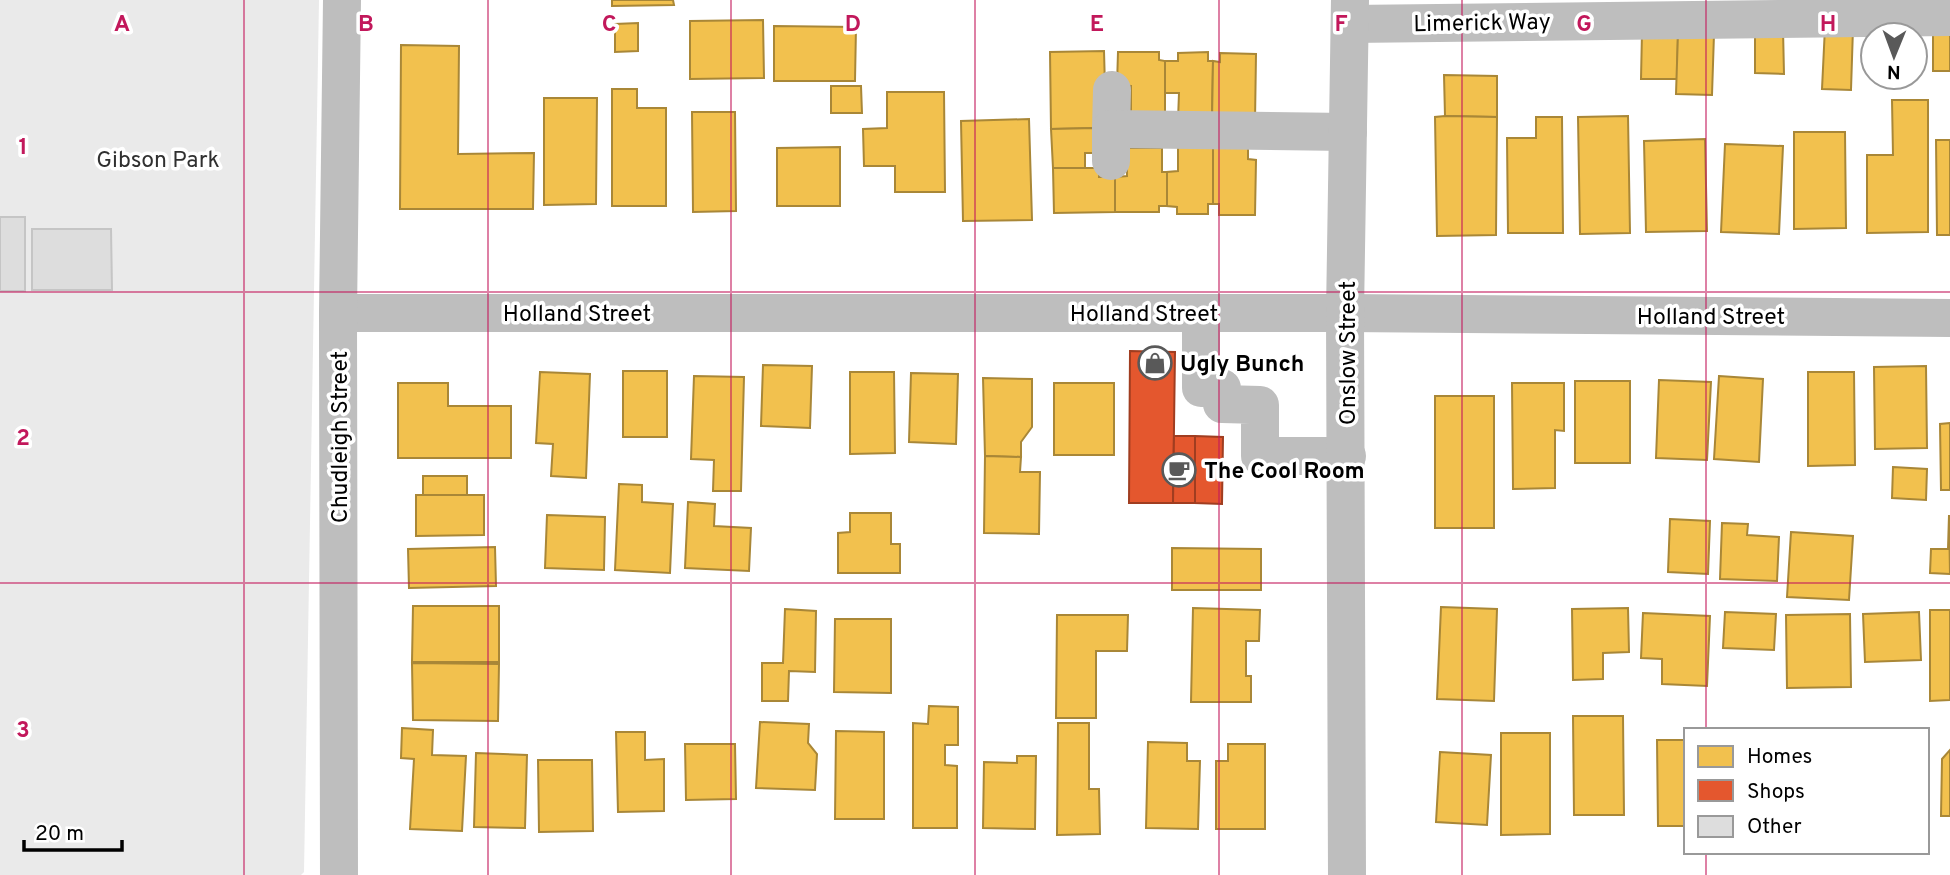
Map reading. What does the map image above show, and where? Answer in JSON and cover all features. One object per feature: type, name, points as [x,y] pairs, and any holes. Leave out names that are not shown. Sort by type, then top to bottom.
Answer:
[{"type":"street","name":"Chudleigh Street","points":[[340,875],[338,313],[342,0]]},
{"type":"street","name":"Limerick Way","points":[[1350,12],[1950,17]]},
{"type":"street","name":"Onslow Street","points":[[1347,875],[1348,456],[1345,313],[1350,12]]},
{"type":"street","points":[[1112,90],[1111,145],[1348,132]]},
{"type":"street","name":"Holland Street","points":[[338,313],[1345,313],[1950,318]]},
{"type":"street","points":[[1201,313],[1200,388],[1222,388],[1222,404],[1260,405],[1260,456],[1348,456]]},
{"type":"green space","name":"Gibson Park","points":[[0,0],[319,0],[304,872],[301,875],[0,875]]},
{"type":"building: Homes","points":[[612,0],[673,0],[674,5],[612,6]]},
{"type":"building: Homes","points":[[763,20],[764,78],[690,79],[690,21]]},
{"type":"building: Homes","points":[[638,23],[638,51],[615,52],[615,24]]},
{"type":"building: Homes","points":[[1933,25],[1950,25],[1950,71],[1933,71]]},
{"type":"building: Homes","points":[[774,26],[856,27],[855,81],[774,81]]},
{"type":"building: Homes","points":[[1825,27],[1853,28],[1851,90],[1822,89]]},
{"type":"building: Homes","points":[[1755,29],[1783,29],[1784,74],[1755,73]]},
{"type":"building: Homes","points":[[1642,32],[1678,33],[1677,79],[1641,79]]},
{"type":"building: Homes","points":[[1678,33],[1714,34],[1712,95],[1676,94]]},
{"type":"building: Homes","points":[[401,45],[459,46],[458,154],[534,153],[533,209],[400,209]]},
{"type":"building: Homes","points":[[1104,51],[1105,87],[1096,128],[1051,129],[1050,52]]},
{"type":"building: Homes","points":[[1118,52],[1159,52],[1159,60],[1165,61],[1165,118],[1131,117],[1131,86],[1117,85]]},
{"type":"building: Homes","points":[[1208,52],[1208,61],[1213,61],[1212,120],[1178,120],[1179,93],[1165,93],[1165,61],[1178,61],[1178,53]]},
{"type":"building: Homes","points":[[1220,53],[1256,54],[1255,121],[1212,120],[1213,61],[1220,62]]},
{"type":"building: Homes","points":[[1444,75],[1497,76],[1497,117],[1445,116]]},
{"type":"building: Homes","points":[[831,86],[861,86],[862,113],[831,113]]},
{"type":"building: Homes","points":[[612,89],[637,89],[637,108],[666,108],[666,206],[612,206]]},
{"type":"building: Homes","points":[[887,92],[944,92],[945,192],[895,192],[895,166],[864,166],[863,129],[887,128]]},
{"type":"building: Homes","points":[[544,98],[597,98],[596,204],[544,205]]},
{"type":"building: Homes","points":[[1892,100],[1928,100],[1928,232],[1867,233],[1867,155],[1893,155]]},
{"type":"building: Homes","points":[[692,112],[735,112],[736,211],[693,212]]},
{"type":"building: Homes","points":[[1628,116],[1630,233],[1580,234],[1578,117]]},
{"type":"building: Homes","points":[[1435,117],[1497,117],[1496,235],[1437,236]]},
{"type":"building: Homes","points":[[1536,117],[1562,117],[1563,233],[1508,233],[1507,138],[1536,138]]},
{"type":"building: Homes","points":[[1029,119],[1032,220],[963,221],[961,121]]},
{"type":"building: Homes","points":[[1096,128],[1095,153],[1085,153],[1085,168],[1053,168],[1051,129]]},
{"type":"building: Homes","points":[[1794,132],[1845,132],[1846,228],[1794,229]]},
{"type":"building: Homes","points":[[1705,139],[1707,231],[1646,232],[1644,141]]},
{"type":"building: Homes","points":[[1936,140],[1950,140],[1950,235],[1937,235]]},
{"type":"building: Homes","points":[[1178,142],[1213,142],[1213,204],[1208,204],[1208,214],[1177,214],[1177,207],[1167,206],[1167,172],[1178,171]]},
{"type":"building: Homes","points":[[1213,142],[1248,142],[1248,159],[1256,160],[1255,215],[1219,215],[1219,204],[1213,204]]},
{"type":"building: Homes","points":[[1725,144],[1783,146],[1779,234],[1721,232]]},
{"type":"building: Homes","points":[[840,147],[840,206],[777,206],[777,148]]},
{"type":"building: Homes","points":[[1127,148],[1162,148],[1162,172],[1167,172],[1167,206],[1159,206],[1159,212],[1115,212],[1115,177],[1127,176]]},
{"type":"building: Homes","points":[[1053,168],[1099,168],[1099,177],[1115,177],[1115,212],[1054,213]]},
{"type":"building: Homes","points":[[763,365],[812,366],[810,428],[761,426]]},
{"type":"building: Homes","points":[[1926,366],[1927,448],[1875,449],[1874,367]]},
{"type":"building: Homes","points":[[623,371],[667,371],[667,437],[623,437]]},
{"type":"building: Homes","points":[[540,372],[590,374],[586,478],[551,476],[553,444],[536,443]]},
{"type":"building: Homes","points":[[850,372],[894,372],[895,453],[850,454]]},
{"type":"building: Homes","points":[[1808,372],[1854,372],[1855,465],[1808,466]]},
{"type":"building: Homes","points":[[911,373],[958,374],[956,444],[909,442]]},
{"type":"building: Homes","points":[[694,376],[744,377],[741,491],[713,491],[714,460],[691,459]]},
{"type":"building: Homes","points":[[1719,376],[1763,379],[1759,462],[1714,459]]},
{"type":"building: Homes","points":[[983,378],[1032,379],[1032,427],[1021,442],[1021,457],[985,456]]},
{"type":"building: Homes","points":[[1659,380],[1711,382],[1707,460],[1656,458]]},
{"type":"building: Homes","points":[[1575,381],[1630,381],[1630,463],[1575,463]]},
{"type":"building: Homes","points":[[398,383],[448,383],[448,406],[511,406],[511,458],[398,458]]},
{"type":"building: Homes","points":[[1054,383],[1114,383],[1114,455],[1054,455]]},
{"type":"building: Homes","points":[[1512,383],[1564,383],[1564,431],[1555,430],[1555,488],[1513,489]]},
{"type":"building: Homes","points":[[1435,396],[1494,396],[1494,528],[1435,528]]},
{"type":"building: Homes","points":[[1950,423],[1950,490],[1941,490],[1940,424]]},
{"type":"building: Homes","points":[[985,456],[1021,457],[1020,472],[1040,472],[1039,534],[984,533]]},
{"type":"building: Homes","points":[[1893,467],[1927,469],[1926,500],[1892,498]]},
{"type":"building: Homes","points":[[423,476],[467,476],[467,495],[423,495]]},
{"type":"building: Homes","points":[[619,484],[642,485],[642,502],[673,504],[670,573],[615,570]]},
{"type":"building: Homes","points":[[416,495],[484,495],[484,535],[416,536]]},
{"type":"building: Homes","points":[[688,502],[715,504],[714,526],[751,528],[749,571],[685,568]]},
{"type":"building: Homes","points":[[850,513],[891,513],[891,544],[900,544],[900,573],[838,573],[838,533],[850,532]]},
{"type":"building: Homes","points":[[547,515],[605,517],[604,570],[545,568]]},
{"type":"building: Homes","points":[[1949,515],[1950,574],[1930,573],[1931,549],[1948,549]]},
{"type":"building: Homes","points":[[1670,519],[1710,521],[1708,574],[1668,572]]},
{"type":"building: Homes","points":[[1722,523],[1748,524],[1747,535],[1779,537],[1777,581],[1720,579]]},
{"type":"building: Homes","points":[[1791,532],[1853,536],[1849,600],[1787,597]]},
{"type":"building: Homes","points":[[495,547],[496,586],[409,588],[408,549]]},
{"type":"building: Homes","points":[[1172,548],[1261,549],[1261,590],[1172,590]]},
{"type":"building: Homes","points":[[413,606],[499,606],[499,662],[412,662]]},
{"type":"building: Homes","points":[[1441,607],[1497,609],[1494,701],[1437,699]]},
{"type":"building: Homes","points":[[1193,608],[1260,610],[1259,641],[1246,641],[1246,676],[1251,676],[1251,702],[1191,702]]},
{"type":"building: Homes","points":[[1628,608],[1629,652],[1603,653],[1603,679],[1573,680],[1572,609]]},
{"type":"building: Homes","points":[[785,609],[816,611],[815,672],[789,671],[788,701],[762,701],[762,663],[783,663]]},
{"type":"building: Homes","points":[[1930,610],[1950,610],[1950,700],[1930,701]]},
{"type":"building: Homes","points":[[1725,612],[1776,614],[1774,650],[1723,648]]},
{"type":"building: Homes","points":[[1919,612],[1921,660],[1865,662],[1863,614]]},
{"type":"building: Homes","points":[[1643,613],[1710,616],[1707,686],[1662,684],[1662,659],[1641,658]]},
{"type":"building: Homes","points":[[1850,614],[1851,687],[1787,688],[1786,615]]},
{"type":"building: Homes","points":[[1057,615],[1128,615],[1127,651],[1096,651],[1096,718],[1056,718]]},
{"type":"building: Homes","points":[[835,619],[891,619],[891,693],[834,692]]},
{"type":"building: Homes","points":[[412,663],[499,664],[498,721],[413,720]]},
{"type":"building: Homes","points":[[929,706],[958,707],[958,745],[945,745],[945,765],[957,766],[957,828],[913,828],[913,723],[928,724]]},
{"type":"building: Homes","points":[[1573,716],[1623,716],[1624,815],[1574,815]]},
{"type":"building: Homes","points":[[760,722],[809,724],[808,743],[817,754],[815,790],[756,788]]},
{"type":"building: Homes","points":[[1058,723],[1089,723],[1089,789],[1099,789],[1100,834],[1057,835]]},
{"type":"building: Homes","points":[[402,728],[433,730],[432,755],[466,756],[462,831],[410,829],[414,759],[401,758]]},
{"type":"building: Homes","points":[[836,731],[884,732],[884,819],[835,819]]},
{"type":"building: Homes","points":[[616,732],[645,732],[645,760],[664,759],[664,811],[618,812]]},
{"type":"building: Homes","points":[[1501,733],[1550,733],[1550,834],[1501,835]]},
{"type":"building: Homes","points":[[1657,740],[1684,740],[1684,826],[1658,826]]},
{"type":"building: Homes","points":[[1148,742],[1187,743],[1187,761],[1200,761],[1198,829],[1146,828]]},
{"type":"building: Homes","points":[[685,744],[735,744],[736,799],[686,800]]},
{"type":"building: Homes","points":[[1228,744],[1265,744],[1265,829],[1216,829],[1216,761],[1228,761]]},
{"type":"building: Homes","points":[[1950,750],[1950,816],[1941,816],[1942,759]]},
{"type":"building: Homes","points":[[1440,752],[1491,755],[1487,825],[1436,822]]},
{"type":"building: Homes","points":[[476,753],[527,755],[525,828],[474,827]]},
{"type":"building: Homes","points":[[1017,756],[1036,756],[1035,829],[983,828],[984,762],[1017,763]]},
{"type":"building: Homes","points":[[538,760],[592,760],[593,831],[539,832]]},
{"type":"building: Shops","points":[[1130,351],[1175,352],[1173,503],[1129,503]]},
{"type":"building: Shops","points":[[1174,436],[1195,436],[1195,503],[1173,503]]},
{"type":"building: Shops","points":[[1195,436],[1223,437],[1222,504],[1195,503]]},
{"type":"building: Other","points":[[0,217],[25,217],[25,291],[0,291]]},
{"type":"building: Other","points":[[32,229],[111,229],[112,290],[32,290]]},
{"type":"place","name":"Ugly Bunch","points":[[1155,363]]},
{"type":"place","name":"The Cool Room","points":[[1179,470]]}]
